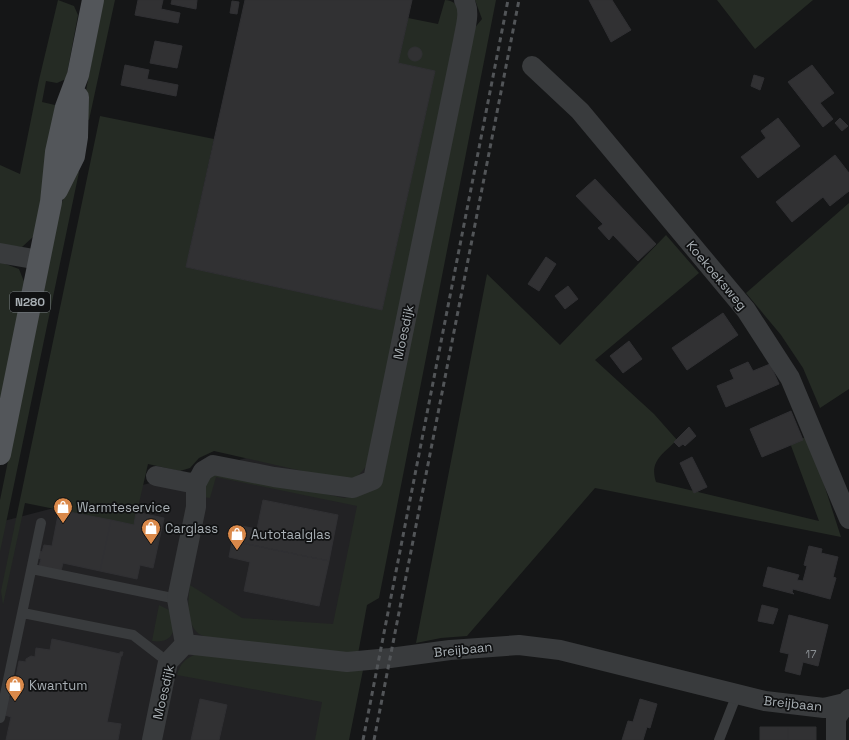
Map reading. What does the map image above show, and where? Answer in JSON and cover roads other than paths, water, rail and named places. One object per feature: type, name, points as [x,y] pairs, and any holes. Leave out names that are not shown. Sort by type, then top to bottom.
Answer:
[{"type":"main road","name":"N280","points":[[0,454],[51,202],[58,145],[66,107],[78,75],[90,1]]},
{"type":"street","points":[[465,1],[478,20]]},
{"type":"street","name":"Moesdijk","points":[[196,484],[203,471],[213,465],[274,477],[353,488],[373,480],[463,41],[467,15],[465,1]]},
{"type":"street","name":"Koekoeksweg","points":[[532,66],[580,111],[746,310],[790,378],[849,519]]},
{"type":"street","points":[[0,253],[39,260]]},
{"type":"street","points":[[156,476],[196,484],[196,507],[177,599],[184,644]]},
{"type":"street","name":"Moesdijk","points":[[152,740],[168,662],[184,644]]},
{"type":"street","name":"Breijbaan","points":[[184,644],[347,662],[384,659],[450,650],[519,645],[560,650],[765,701],[824,708],[848,702]]},
{"type":"street","points":[[836,740],[836,718],[848,702]]},
{"type":"lane","points":[[0,718],[41,523]]},
{"type":"lane","points":[[32,569],[177,599]]},
{"type":"lane","points":[[23,613],[133,635],[168,662]]},
{"type":"lane","points":[[719,740],[737,694]]},
{"type":"railway","points":[[363,740],[508,0]]},
{"type":"railway","points":[[374,740],[519,0]]},
{"type":"place","name":"Warmteservice","points":[[63,524]]},
{"type":"place","name":"Carglass","points":[[151,545]]},
{"type":"place","name":"Autotaalglas","points":[[237,551]]},
{"type":"place","name":"Kwantum","points":[[15,702]]}]
